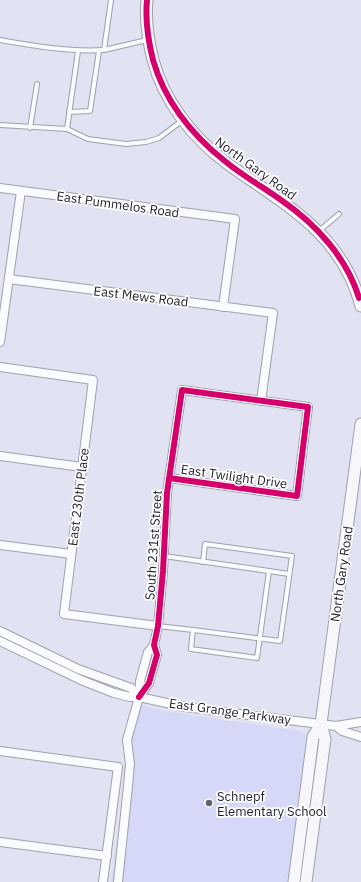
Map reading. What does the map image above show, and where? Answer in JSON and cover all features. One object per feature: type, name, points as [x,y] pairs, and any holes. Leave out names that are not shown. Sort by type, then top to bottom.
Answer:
[{"type":"main road","name":"North Gary Road","points":[[147,0],[146,16],[148,40],[160,80],[174,108],[194,133],[227,163],[283,201],[306,219],[344,264],[354,282],[361,306]]},
{"type":"main road","name":"North Gary Road","points":[[306,882],[325,739],[321,724],[361,424]]},
{"type":"main road","name":"North Gary Road","points":[[294,882],[313,737],[321,724]]},
{"type":"street","name":"East Pummelos Road","points":[[0,188],[235,220],[223,307]]},
{"type":"street","points":[[0,342],[21,191]]},
{"type":"street","name":"East Mews Road","points":[[9,279],[273,313],[261,401]]},
{"type":"street","name":"East 230th Place","points":[[0,367],[93,380],[64,614],[158,626]]},
{"type":"street","name":"South 231st Street","points":[[118,882],[130,764],[127,740],[139,697],[140,681],[148,652],[154,645],[158,626],[164,556],[166,506],[182,390],[261,401]]},
{"type":"street","name":"East Twilight Drive","points":[[169,478],[296,496],[308,407],[261,401]]},
{"type":"street","points":[[0,456],[82,467]]},
{"type":"street","points":[[0,545],[71,554]]},
{"type":"street","name":"East Grange Parkway","points":[[0,631],[84,671],[131,688],[139,697]]},
{"type":"street","name":"East Grange Parkway","points":[[0,641],[98,687],[130,697],[139,697],[185,706],[336,726]]},
{"type":"street","points":[[336,726],[361,722]]},
{"type":"street","points":[[336,726],[342,731],[361,737]]},
{"type":"street","points":[[0,751],[118,767],[103,882]]},
{"type":"street","points":[[0,842],[107,856]]},
{"type":"lane","points":[[69,112],[90,111],[111,0]]},
{"type":"lane","points":[[0,40],[78,51],[101,51],[148,40]]},
{"type":"lane","points":[[67,129],[78,51]]},
{"type":"lane","points":[[30,128],[37,84]]},
{"type":"lane","points":[[0,125],[30,128],[67,129],[88,138],[126,144],[146,142],[159,138],[184,120]]},
{"type":"lane","points":[[318,232],[338,214]]},
{"type":"lane","points":[[158,626],[280,641],[292,556],[205,544],[203,562]]},
{"type":"lane","points":[[164,556],[289,574]]},
{"type":"lane","points":[[193,630],[191,649],[257,658],[269,571]]},
{"type":"shaded area","name":"Schnepf Elementary School","points":[[132,702],[163,711],[300,731],[308,737],[295,818],[295,843],[290,882],[111,882],[126,771],[123,739]]},
{"type":"cycle path","points":[[147,0],[147,30],[153,60],[165,90],[182,117],[202,141],[214,152],[239,172],[294,209],[318,231],[329,243],[347,269],[359,298]]},
{"type":"cycle path","points":[[139,697],[149,683],[157,655],[154,645],[158,626],[163,571],[167,493],[182,390],[308,407],[297,496],[169,478]]},
{"type":"place","name":"Schnepf Elementary School","points":[[209,803]]}]
